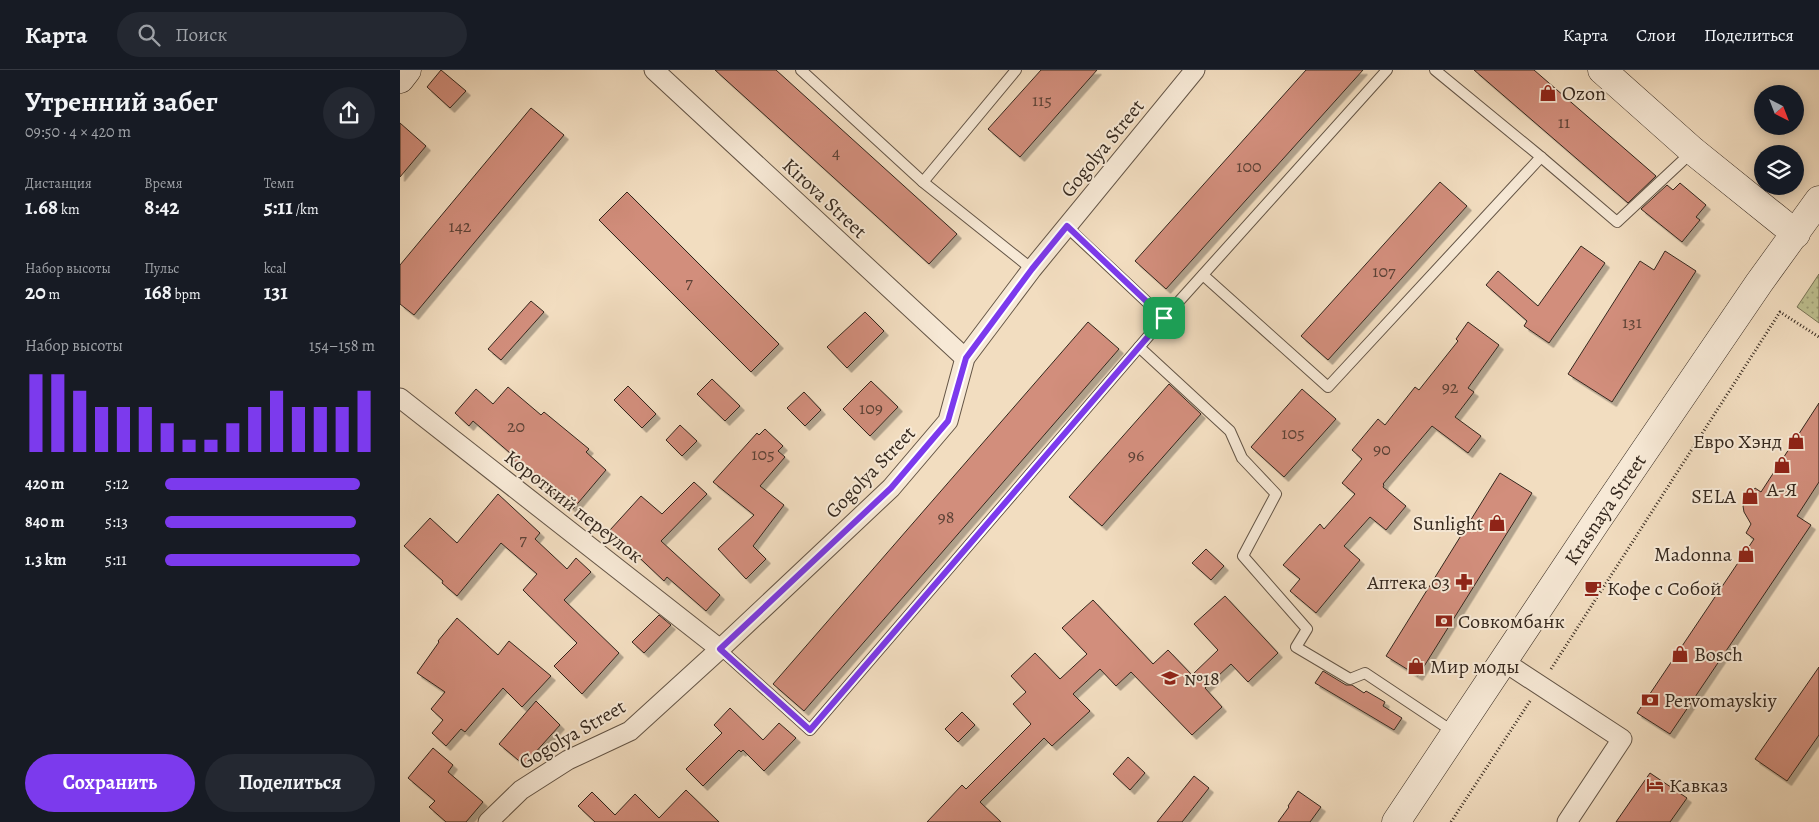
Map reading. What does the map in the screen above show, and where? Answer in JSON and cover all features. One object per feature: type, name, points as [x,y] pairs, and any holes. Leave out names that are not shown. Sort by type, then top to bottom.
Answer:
[{"type":"main road","points":[[400,79],[407,70]]},
{"type":"main road","points":[[1602,70],[1693,151],[1796,234]]},
{"type":"main road","name":"Krasnaya Street","points":[[1396,822],[1596,522],[1749,298],[1819,200]]},
{"type":"street","name":"Kirova Street","points":[[654,70],[966,358]]},
{"type":"street","name":"Gogolya Street","points":[[488,822],[522,790],[568,760],[630,731],[891,488],[948,421],[966,358],[1032,269],[1195,70]]},
{"type":"street","name":"Короткий переулок","points":[[400,398],[720,649]]},
{"type":"street","points":[[1503,661],[1622,739],[1567,822]]},
{"type":"lane","points":[[801,70],[923,182],[1032,269]]},
{"type":"lane","points":[[923,182],[1016,70]]},
{"type":"lane","points":[[720,649],[810,730],[1164,318],[1387,70]]},
{"type":"lane","points":[[1435,70],[1541,156],[1618,222],[1693,151]]},
{"type":"lane","points":[[1203,275],[1328,387],[1541,156]]},
{"type":"lane","points":[[1067,226],[1164,318]]},
{"type":"lane","points":[[1139,347],[1230,430],[1242,458],[1276,494],[1243,556],[1307,629],[1296,647],[1350,679],[1365,673],[1455,733]]},
{"type":"path","points":[[1451,822],[1780,312],[1819,337]]},
{"type":"green space","points":[[1819,274],[1819,323],[1797,307]]},
{"type":"building","points":[[441,70],[466,91],[450,108],[427,87]]},
{"type":"building","points":[[715,70],[776,70],[957,234],[929,264]]},
{"type":"building","points":[[1041,70],[1097,70],[1020,157],[988,129]]},
{"type":"building","points":[[1306,70],[1363,70],[1166,289],[1135,261]]},
{"type":"building","points":[[1474,70],[1534,70],[1656,176],[1628,203]]},
{"type":"building","points":[[531,108],[564,135],[414,315],[400,304],[400,265]]},
{"type":"building","points":[[400,123],[426,146],[400,177]]},
{"type":"building","points":[[1440,182],[1467,206],[1328,360],[1301,336]]},
{"type":"building","points":[[1680,183],[1706,205],[1696,217],[1700,220],[1682,242],[1641,209],[1667,185],[1673,190]]},
{"type":"building","points":[[627,192],[779,344],[751,372],[599,220]]},
{"type":"building","points":[[1581,246],[1605,263],[1549,343],[1524,326],[1527,321],[1486,285],[1498,271],[1538,306]]},
{"type":"building","points":[[1665,251],[1696,271],[1612,402],[1568,374],[1640,261],[1654,270]]},
{"type":"building","points":[[531,301],[544,312],[501,360],[488,349]]},
{"type":"building","points":[[865,312],[884,331],[847,368],[827,347]]},
{"type":"building","points":[[1088,322],[1119,349],[804,711],[773,684]]},
{"type":"building","points":[[1468,322],[1499,345],[1468,388],[1474,392],[1455,417],[1481,436],[1468,453],[1432,426],[1383,484],[1383,487],[1406,506],[1386,530],[1370,517],[1344,546],[1360,560],[1316,613],[1290,591],[1300,579],[1283,565],[1320,524],[1324,529],[1355,494],[1342,483],[1362,459],[1352,450],[1378,419],[1385,425],[1415,387],[1419,390],[1458,341],[1456,339]]},
{"type":"building","points":[[712,379],[740,406],[725,421],[697,394]]},
{"type":"building","points":[[871,381],[898,407],[870,436],[843,409]]},
{"type":"building","points":[[1169,384],[1201,414],[1102,526],[1069,497]]},
{"type":"building","points":[[628,386],[656,414],[642,428],[614,400]]},
{"type":"building","points":[[508,387],[541,415],[544,412],[589,449],[586,452],[606,470],[573,509],[508,456],[510,453],[473,421],[469,426],[455,413],[476,389],[493,404]]},
{"type":"building","points":[[1302,389],[1336,419],[1284,477],[1251,447]]},
{"type":"building","points":[[804,392],[821,410],[805,426],[787,408]]},
{"type":"building","points":[[1819,403],[1819,482],[1797,516],[1811,525],[1670,734],[1637,713],[1754,539],[1746,533],[1751,524],[1744,512],[1743,506],[1755,488],[1761,492]]},
{"type":"building","points":[[680,425],[697,441],[682,456],[666,440]]},
{"type":"building","points":[[765,429],[783,446],[778,451],[785,457],[760,486],[784,505],[753,546],[766,559],[746,579],[718,549],[754,515],[713,482],[757,433],[759,435]]},
{"type":"building","points":[[1500,473],[1532,493],[1418,676],[1386,656]]},
{"type":"building","points":[[694,482],[707,494],[661,541],[720,595],[706,611],[667,577],[664,581],[610,530],[641,496],[662,514]]},
{"type":"building","points":[[498,494],[540,533],[535,539],[567,569],[576,558],[591,572],[564,600],[619,653],[582,694],[554,666],[577,643],[523,590],[537,574],[501,543],[457,596],[404,546],[430,518],[457,543]]},
{"type":"building","points":[[1206,549],[1224,566],[1211,580],[1192,563]]},
{"type":"building","name":"№18","points":[[1225,596],[1278,653],[1248,682],[1231,664],[1205,688],[1222,707],[1192,735],[1131,672],[1116,686],[1100,669],[1073,694],[1090,711],[1052,746],[1044,738],[980,802],[1001,822],[927,822],[962,785],[966,789],[1031,724],[1013,704],[1026,692],[1011,676],[1035,653],[1060,679],[1087,654],[1062,628],[1093,600],[1153,664],[1168,650],[1192,675],[1218,650],[1194,624]]},
{"type":"building","points":[[659,615],[671,625],[644,653],[632,642]]},
{"type":"building","points":[[457,618],[498,655],[509,641],[551,676],[522,707],[503,688],[465,732],[461,729],[446,746],[432,733],[443,720],[431,709],[445,692],[417,673],[438,641]]},
{"type":"building","points":[[1819,667],[1819,735],[1787,781],[1755,759]]},
{"type":"building","points":[[1323,671],[1346,685],[1352,685],[1364,693],[1366,691],[1385,702],[1383,706],[1402,718],[1394,730],[1315,683]]},
{"type":"building","points":[[536,701],[560,725],[524,765],[499,744]]},
{"type":"building","points":[[730,708],[763,740],[779,723],[796,738],[764,771],[743,750],[741,752],[739,750],[703,786],[686,769],[722,733],[714,725]]},
{"type":"building","points":[[962,712],[975,725],[958,742],[945,729]]},
{"type":"building","points":[[433,748],[453,765],[448,772],[483,802],[466,822],[446,822],[429,807],[435,801],[408,778]]},
{"type":"building","points":[[1128,757],[1145,773],[1130,790],[1113,774]]},
{"type":"building","name":"Кавказ","points":[[1650,773],[1687,798],[1670,822],[1616,822]]},
{"type":"building","points":[[1194,776],[1209,788],[1182,822],[1157,822]]},
{"type":"building","points":[[686,790],[719,822],[595,822],[578,806],[592,792],[615,815],[635,794],[659,818]]},
{"type":"building","points":[[1298,791],[1321,807],[1310,822],[1278,822],[1289,807]]},
{"type":"place","name":"Ozon","points":[[1548,93]]},
{"type":"place","name":"Евро Хэнд","points":[[1796,441]]},
{"type":"place","name":"А-Я","points":[[1782,465]]},
{"type":"place","name":"SELA","points":[[1750,496]]},
{"type":"place","name":"Sunlight","points":[[1497,523]]},
{"type":"place","name":"Madonna","points":[[1746,554]]},
{"type":"place","name":"Аптека 03","points":[[1464,582]]},
{"type":"place","name":"Кофе с Собой","points":[[1593,588]]},
{"type":"place","name":"Совкомбанк","points":[[1444,621]]},
{"type":"place","name":"Bosch","points":[[1680,654]]},
{"type":"place","name":"Мир моды","points":[[1416,666]]},
{"type":"place","name":"№18","points":[[1170,678]]},
{"type":"place","name":"Pervomayskiy","points":[[1650,700]]},
{"type":"place","name":"Кавказ","points":[[1655,785]]},
{"type":"route","points":[[1067,226],[1164,318],[810,730],[720,649],[891,488],[948,421],[966,358],[1032,269],[1067,226]]}]
